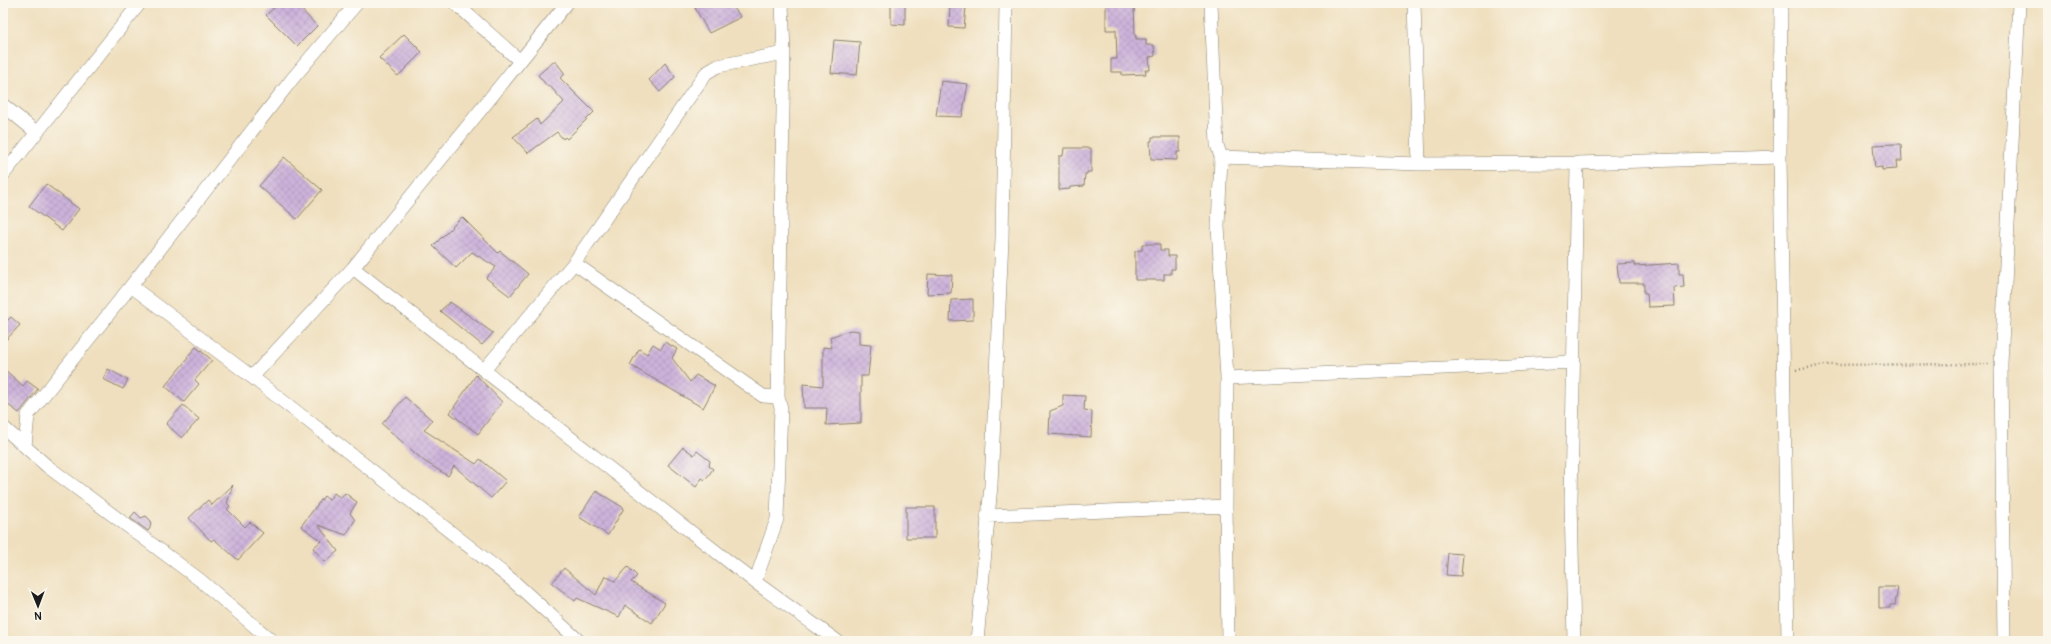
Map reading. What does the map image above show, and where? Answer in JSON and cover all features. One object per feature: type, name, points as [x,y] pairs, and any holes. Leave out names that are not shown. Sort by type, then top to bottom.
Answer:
[{"type":"street","points":[[3,175],[140,3]]},
{"type":"street","points":[[26,446],[28,415],[131,286],[293,78],[357,3]]},
{"type":"street","points":[[455,3],[520,61]]},
{"type":"street","points":[[252,377],[353,268],[567,3]]},
{"type":"street","points":[[755,582],[777,519],[781,408],[778,397],[784,53],[782,3]]},
{"type":"street","points":[[977,641],[987,516],[991,485],[1002,239],[1006,3]]},
{"type":"street","points":[[1211,3],[1217,145],[1221,157],[1218,226],[1227,378],[1226,506],[1228,641]]},
{"type":"street","points":[[1414,3],[1418,164]]},
{"type":"street","points":[[1781,3],[1780,157],[1788,641]]},
{"type":"street","points":[[2004,641],[2001,364],[2019,3]]},
{"type":"street","points":[[485,370],[574,263],[706,72],[718,66],[784,53]]},
{"type":"street","points":[[3,105],[36,132]]},
{"type":"street","points":[[1221,157],[1418,164],[1577,163],[1780,157]]},
{"type":"street","points":[[1574,641],[1571,500],[1577,163]]},
{"type":"street","points":[[574,263],[763,396],[778,397]]},
{"type":"street","points":[[353,268],[755,582],[837,641]]},
{"type":"street","points":[[131,286],[252,377],[512,580],[580,641]]},
{"type":"street","points":[[1227,378],[1574,362]]},
{"type":"street","points":[[5,430],[26,446],[47,466],[200,580],[272,641]]},
{"type":"street","points":[[987,516],[1226,506]]},
{"type":"path","points":[[1784,372],[1825,366],[2001,364]]},
{"type":"building","points":[[279,3],[295,3],[317,26],[297,46],[266,15]]},
{"type":"building","points":[[701,3],[730,3],[741,17],[709,33],[695,8]]},
{"type":"building","points":[[891,3],[905,3],[905,25],[891,24]]},
{"type":"building","points":[[1106,3],[1134,3],[1136,39],[1146,39],[1146,45],[1154,45],[1155,56],[1149,57],[1150,70],[1145,70],[1146,74],[1122,75],[1122,72],[1111,72],[1111,59],[1117,59],[1116,30],[1106,30]]},
{"type":"building","points":[[950,4],[966,7],[964,28],[949,27]]},
{"type":"building","points":[[404,34],[422,52],[398,76],[379,58]]},
{"type":"building","points":[[834,40],[860,42],[857,75],[831,73]]},
{"type":"building","points":[[553,62],[556,62],[565,74],[560,78],[594,112],[567,139],[565,137],[563,139],[557,132],[528,153],[513,137],[537,119],[540,125],[564,102],[538,75]]},
{"type":"building","points":[[665,63],[675,77],[660,92],[649,80]]},
{"type":"building","points":[[941,81],[968,84],[962,117],[936,116]]},
{"type":"building","points":[[1152,137],[1180,137],[1180,152],[1177,152],[1177,160],[1151,159],[1150,141],[1152,141]]},
{"type":"building","points":[[1901,144],[1902,161],[1896,161],[1897,169],[1882,170],[1882,167],[1875,168],[1873,145]]},
{"type":"building","points":[[1064,148],[1091,148],[1091,172],[1087,172],[1087,174],[1085,174],[1084,186],[1070,187],[1070,189],[1059,190],[1059,156],[1063,156]]},
{"type":"building","points":[[284,157],[322,190],[297,219],[259,186]]},
{"type":"building","points":[[46,184],[79,209],[62,231],[29,206]]},
{"type":"building","points":[[462,217],[498,253],[500,251],[528,274],[510,296],[486,278],[496,267],[472,252],[456,268],[433,246]]},
{"type":"building","points":[[1142,244],[1160,244],[1160,250],[1168,250],[1168,256],[1175,256],[1175,269],[1171,269],[1171,274],[1164,274],[1164,280],[1135,280],[1135,251],[1142,250]]},
{"type":"building","points":[[1635,263],[1635,266],[1679,263],[1679,274],[1683,274],[1684,287],[1674,288],[1675,306],[1648,307],[1647,293],[1644,293],[1644,283],[1619,283],[1617,264]]},
{"type":"building","points":[[928,274],[952,275],[951,293],[927,294]]},
{"type":"building","points":[[973,299],[973,320],[950,321],[951,300]]},
{"type":"building","points":[[450,302],[493,333],[482,345],[440,311]]},
{"type":"building","points":[[11,317],[20,325],[3,343],[3,325]]},
{"type":"building","points":[[850,330],[859,331],[859,344],[871,345],[868,376],[861,376],[861,423],[826,425],[827,408],[804,408],[803,384],[823,386],[823,347],[832,348],[830,337]]},
{"type":"building","points":[[665,342],[677,349],[672,358],[690,382],[696,375],[715,386],[703,408],[630,365],[639,349],[647,354],[653,344],[661,349]]},
{"type":"building","points":[[196,347],[212,360],[195,380],[199,384],[184,402],[165,386]]},
{"type":"building","points":[[3,368],[23,386],[27,381],[38,389],[19,413],[3,401]]},
{"type":"building","points":[[108,369],[128,380],[123,389],[103,379]]},
{"type":"building","points":[[476,375],[502,402],[478,434],[450,413]]},
{"type":"building","points":[[1063,395],[1085,396],[1084,410],[1092,411],[1091,437],[1049,434],[1050,411],[1063,406]]},
{"type":"building","points":[[405,397],[432,420],[424,430],[476,464],[480,459],[506,481],[491,498],[454,466],[448,476],[424,461],[382,424]]},
{"type":"building","points":[[183,405],[199,419],[182,438],[166,424]]},
{"type":"building","points":[[683,447],[694,455],[697,451],[710,461],[709,466],[713,469],[705,480],[702,478],[696,487],[668,465]]},
{"type":"building","points":[[233,485],[227,503],[230,506],[227,509],[245,527],[250,522],[263,533],[238,560],[214,539],[211,541],[189,518],[208,500],[212,505]]},
{"type":"building","points":[[596,491],[624,508],[608,535],[579,517]]},
{"type":"building","points":[[334,493],[341,498],[345,493],[357,502],[350,513],[355,520],[346,535],[318,525],[338,551],[325,562],[313,548],[321,541],[301,526],[324,496],[329,500]]},
{"type":"building","points":[[906,507],[935,507],[935,538],[906,538]]},
{"type":"building","points":[[135,512],[141,518],[146,516],[151,521],[148,531],[130,518]]},
{"type":"building","points":[[1448,553],[1463,554],[1461,576],[1446,575]]},
{"type":"building","points":[[628,567],[637,576],[631,582],[665,603],[652,623],[625,605],[619,617],[577,598],[575,601],[552,583],[564,568],[596,595],[605,576],[615,581]]},
{"type":"building","points":[[1879,587],[1898,587],[1895,605],[1890,605],[1890,608],[1879,608]]}]
